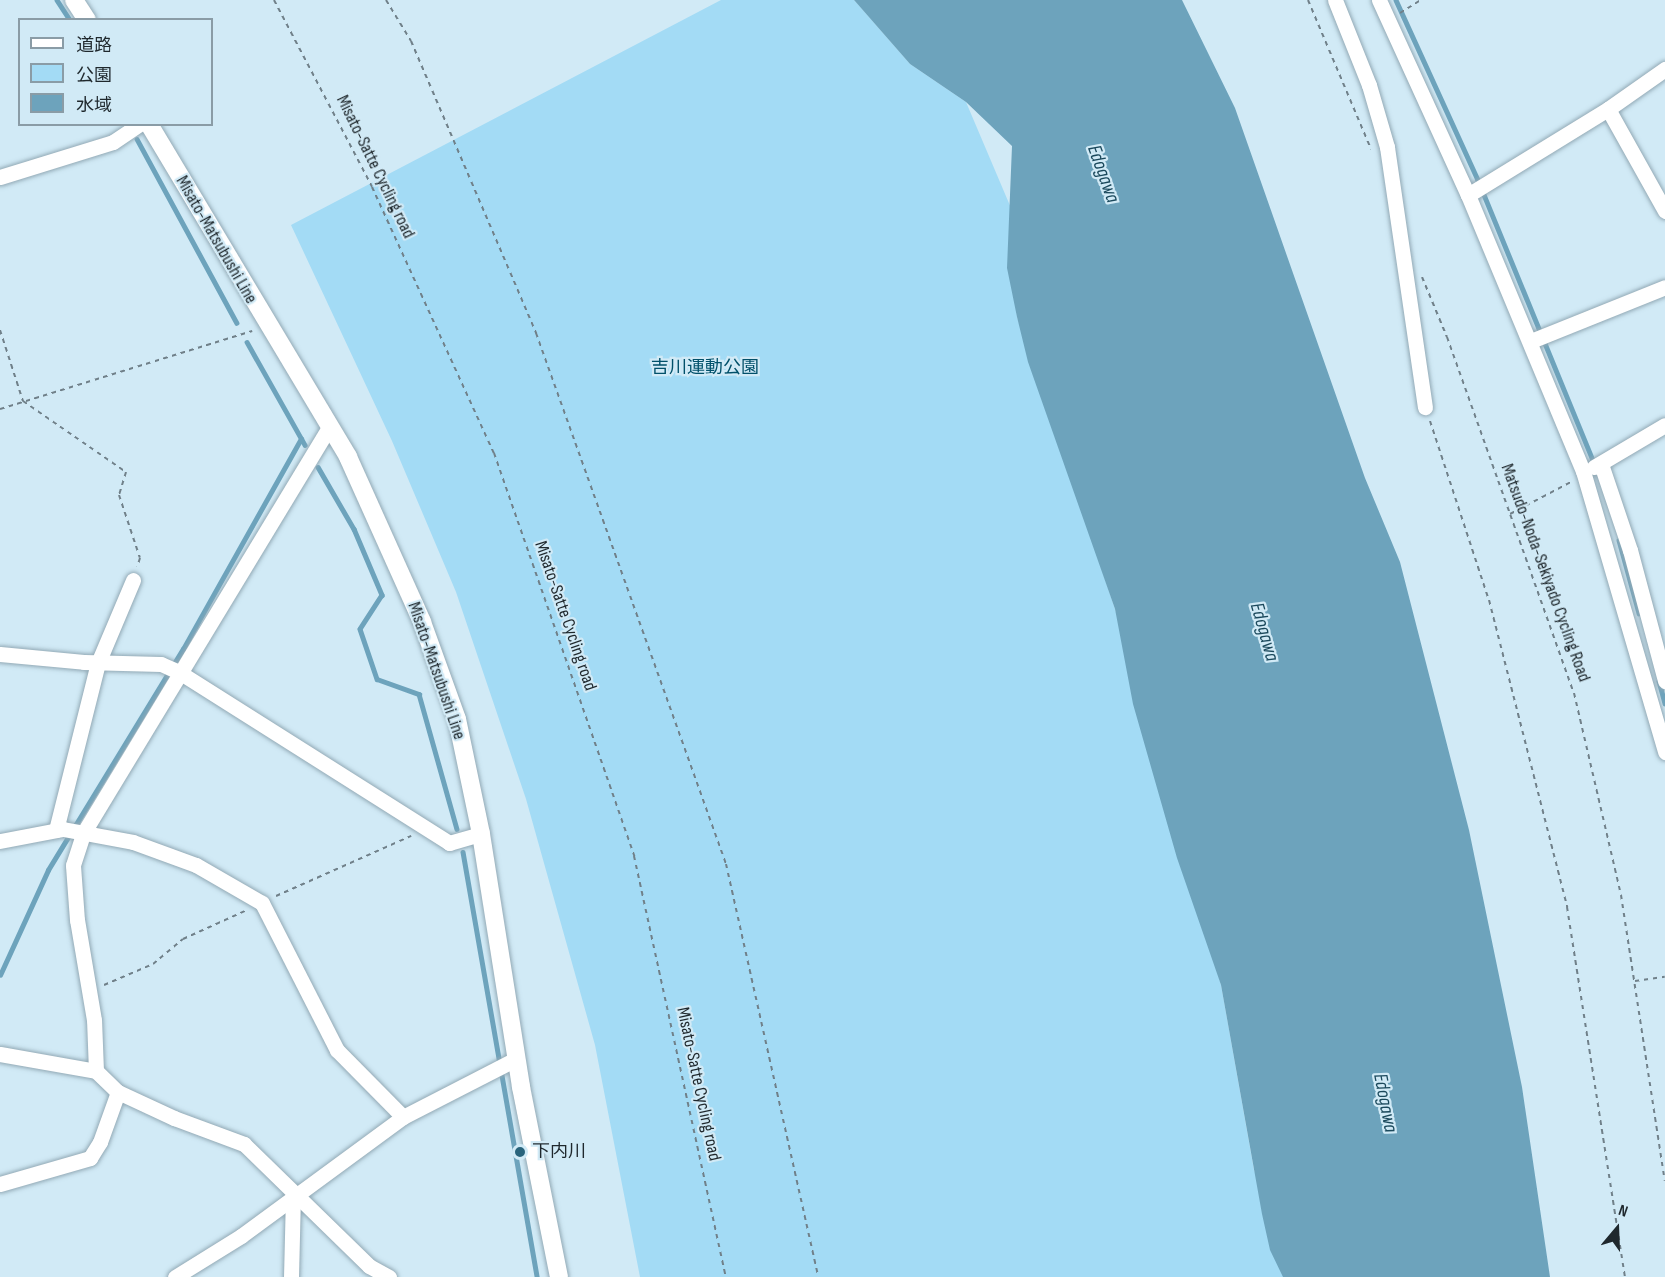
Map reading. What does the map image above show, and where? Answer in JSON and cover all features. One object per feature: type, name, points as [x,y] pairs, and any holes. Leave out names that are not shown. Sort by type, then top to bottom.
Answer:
[{"type":"main road","points":[[74,0],[86,18]]},
{"type":"main road","name":"Misato-Matsubushi Line","points":[[150,126],[267,327],[348,457],[422,622],[457,719],[481,834],[504,1064],[559,1277]]},
{"type":"street","points":[[1335,0],[1369,85],[1387,147],[1425,407]]},
{"type":"street","points":[[1378,0],[1468,195],[1531,341],[1584,475],[1665,752]]},
{"type":"street","points":[[1468,195],[1608,109],[1665,69]]},
{"type":"street","points":[[1608,109],[1665,211]]},
{"type":"street","points":[[0,177],[113,142],[137,126]]},
{"type":"street","points":[[1531,341],[1665,286]]},
{"type":"street","points":[[1584,475],[1665,424]]},
{"type":"street","points":[[96,1071],[94,1020],[76,920],[73,865],[84,832],[329,427]]},
{"type":"street","points":[[1601,464],[1630,549],[1665,681]]},
{"type":"street","points":[[56,830],[98,663],[133,580]]},
{"type":"street","points":[[0,654],[98,663],[161,664],[179,672],[449,843],[481,834]]},
{"type":"street","points":[[0,842],[56,830],[84,832],[134,842],[196,865],[262,903],[337,1050],[403,1117]]},
{"type":"street","points":[[0,1054],[96,1071],[118,1092],[174,1118],[244,1144],[293,1196],[369,1266],[388,1277]]},
{"type":"street","points":[[176,1277],[241,1236],[403,1117],[504,1064]]},
{"type":"street","points":[[0,1184],[90,1158],[100,1142],[118,1092]]},
{"type":"street","points":[[291,1277],[293,1196]]},
{"type":"path","name":"Misato-Satte Cycling road","points":[[274,0],[372,187],[494,453],[634,856],[726,1277]]},
{"type":"path","points":[[386,0],[411,41],[536,333],[726,864],[818,1277]]},
{"type":"path","points":[[1308,0],[1374,157]]},
{"type":"path","points":[[1389,20],[1421,0]]},
{"type":"path","name":"Matsudo-Noda-Sekiyado Cycling Road","points":[[1421,276],[1574,693],[1621,895],[1665,1181]]},
{"type":"path","points":[[0,409],[267,327]]},
{"type":"path","points":[[0,330],[23,402],[126,472],[118,495],[140,558],[133,580]]},
{"type":"path","points":[[1425,407],[1489,600],[1567,907],[1625,1277]]},
{"type":"path","points":[[1510,514],[1584,475]]},
{"type":"path","points":[[1635,981],[1665,977]]},
{"type":"green space","name":"吉川運動公園","points":[[721,0],[854,0],[910,64],[966,102],[1011,208],[1017,317],[1115,609],[1221,985],[1254,1170],[1295,1277],[640,1277],[595,1045],[526,799],[456,592],[392,441],[291,225]]},
{"type":"water","name":"Edogawa","points":[[854,0],[1182,0],[1235,108],[1365,478],[1400,562],[1469,830],[1522,1087],[1550,1277],[1283,1277],[1270,1250],[1262,1214],[1221,985],[1177,858],[1133,704],[1115,609],[1028,362],[1017,317],[1007,268],[1012,146],[966,102],[910,64]]},
{"type":"waterway","points":[[57,0],[69,18]]},
{"type":"waterway","points":[[1396,0],[1478,180],[1594,463]]},
{"type":"waterway","points":[[137,139],[237,323]]},
{"type":"waterway","points":[[247,342],[305,445]]},
{"type":"waterway","points":[[0,975],[48,870],[183,649],[301,439]]},
{"type":"waterway","points":[[318,467],[354,529],[382,595],[360,629],[377,679],[419,694],[457,829]]},
{"type":"waterway","points":[[1619,540],[1639,613]]},
{"type":"waterway","points":[[1659,681],[1665,703]]},
{"type":"waterway","points":[[463,852],[537,1277]]},
{"type":"place","name":"下内川","points":[[520,1152]]}]
